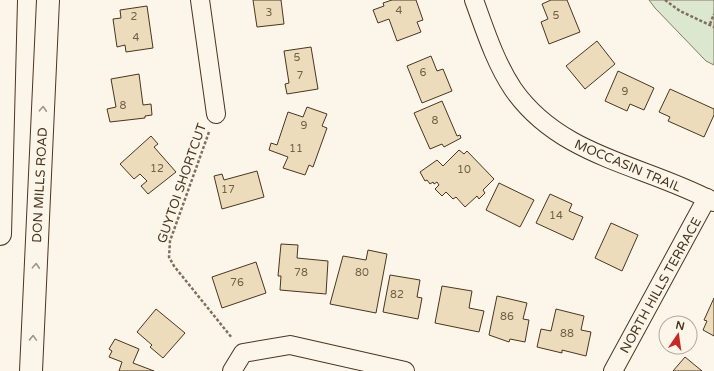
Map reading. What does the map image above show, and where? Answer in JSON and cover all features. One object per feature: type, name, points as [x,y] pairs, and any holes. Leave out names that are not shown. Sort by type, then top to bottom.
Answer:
[{"type":"main road","points":[[0,234],[6,0]]},
{"type":"main road","name":"DON MILLS ROAD","points":[[31,371],[48,0]]},
{"type":"street","points":[[200,0],[216,114]]},
{"type":"street","name":"MOCCASIN TRAIL","points":[[474,0],[504,71],[513,87],[537,118],[572,141],[602,156],[711,200]]},
{"type":"street","name":"NORTH HILLS TERRACE","points":[[613,371],[711,200]]},
{"type":"street","points":[[232,371],[243,353],[290,345],[405,371]]},
{"type":"path","points":[[665,0],[680,11],[714,26]]},
{"type":"path","points":[[710,24],[714,14]]},
{"type":"path","name":"GUYTOI SHORTCUT","points":[[216,114],[172,234],[169,256],[174,266],[243,353]]},
{"type":"green space","points":[[649,0],[714,0],[714,65],[706,61]]},
{"type":"building","points":[[253,0],[281,0],[284,24],[257,27]]},
{"type":"building","points":[[392,0],[416,0],[423,20],[417,22],[421,32],[397,41],[389,19],[378,23],[373,10],[384,6],[383,3]]},
{"type":"building","points":[[551,0],[567,0],[580,32],[549,44],[541,22],[548,19],[542,4]]},
{"type":"building","points":[[147,6],[153,48],[126,52],[125,45],[117,47],[113,19],[121,18],[120,10]]},
{"type":"building","points":[[597,41],[615,64],[585,89],[566,66]]},
{"type":"building","points":[[311,47],[318,89],[287,94],[285,84],[289,83],[284,51]]},
{"type":"building","points":[[431,56],[437,71],[443,69],[452,91],[422,103],[407,66]]},
{"type":"building","points":[[618,71],[654,88],[644,110],[630,104],[627,111],[605,101]]},
{"type":"building","points":[[139,74],[143,105],[151,104],[152,115],[145,116],[145,118],[110,122],[107,109],[116,107],[111,79]]},
{"type":"building","points":[[670,89],[714,109],[714,115],[704,137],[668,121],[670,117],[659,112]]},
{"type":"building","points":[[442,101],[457,136],[460,135],[461,138],[444,147],[442,144],[430,149],[414,113]]},
{"type":"building","points":[[307,107],[327,114],[322,126],[327,128],[313,167],[309,165],[305,175],[283,168],[288,157],[269,150],[271,143],[277,145],[288,112],[303,117]]},
{"type":"building","points":[[151,136],[158,144],[154,147],[176,172],[148,194],[141,186],[147,181],[140,174],[134,179],[120,164]]},
{"type":"building","points":[[459,150],[464,154],[467,151],[494,179],[483,190],[485,193],[479,199],[477,196],[465,207],[456,197],[453,199],[446,192],[442,196],[435,189],[439,185],[437,182],[430,184],[427,180],[425,181],[420,172],[437,160],[443,166]]},
{"type":"building","points":[[257,171],[264,197],[222,209],[214,176],[222,174],[224,180]]},
{"type":"building","points":[[499,183],[534,200],[520,227],[486,210]]},
{"type":"building","points":[[550,194],[572,204],[569,211],[583,217],[573,240],[536,223]]},
{"type":"building","points":[[611,223],[638,235],[622,271],[595,258]]},
{"type":"building","points":[[281,244],[298,245],[297,258],[328,261],[326,294],[280,290],[281,276],[278,276]]},
{"type":"building","points":[[368,250],[387,254],[376,313],[330,304],[343,256],[366,260]]},
{"type":"building","points":[[256,262],[266,293],[222,308],[212,277]]},
{"type":"building","points":[[390,275],[420,280],[417,297],[422,298],[418,319],[383,312]]},
{"type":"building","points":[[442,286],[472,291],[469,308],[484,311],[479,332],[435,323]]},
{"type":"building","points":[[497,296],[527,303],[523,319],[529,320],[525,342],[510,339],[509,342],[489,335]]},
{"type":"building","points":[[714,298],[714,336],[703,330],[707,321],[704,320]]},
{"type":"building","points":[[156,309],[185,333],[163,358],[150,347],[152,345],[137,332]]},
{"type":"building","points":[[556,309],[584,316],[581,330],[591,332],[586,356],[562,350],[562,353],[537,347],[541,329],[551,331]]},
{"type":"building","points":[[115,339],[139,349],[133,363],[154,371],[119,371],[122,362],[109,357],[112,351],[109,349]]},
{"type":"building","points":[[685,357],[702,371],[673,371]]}]
